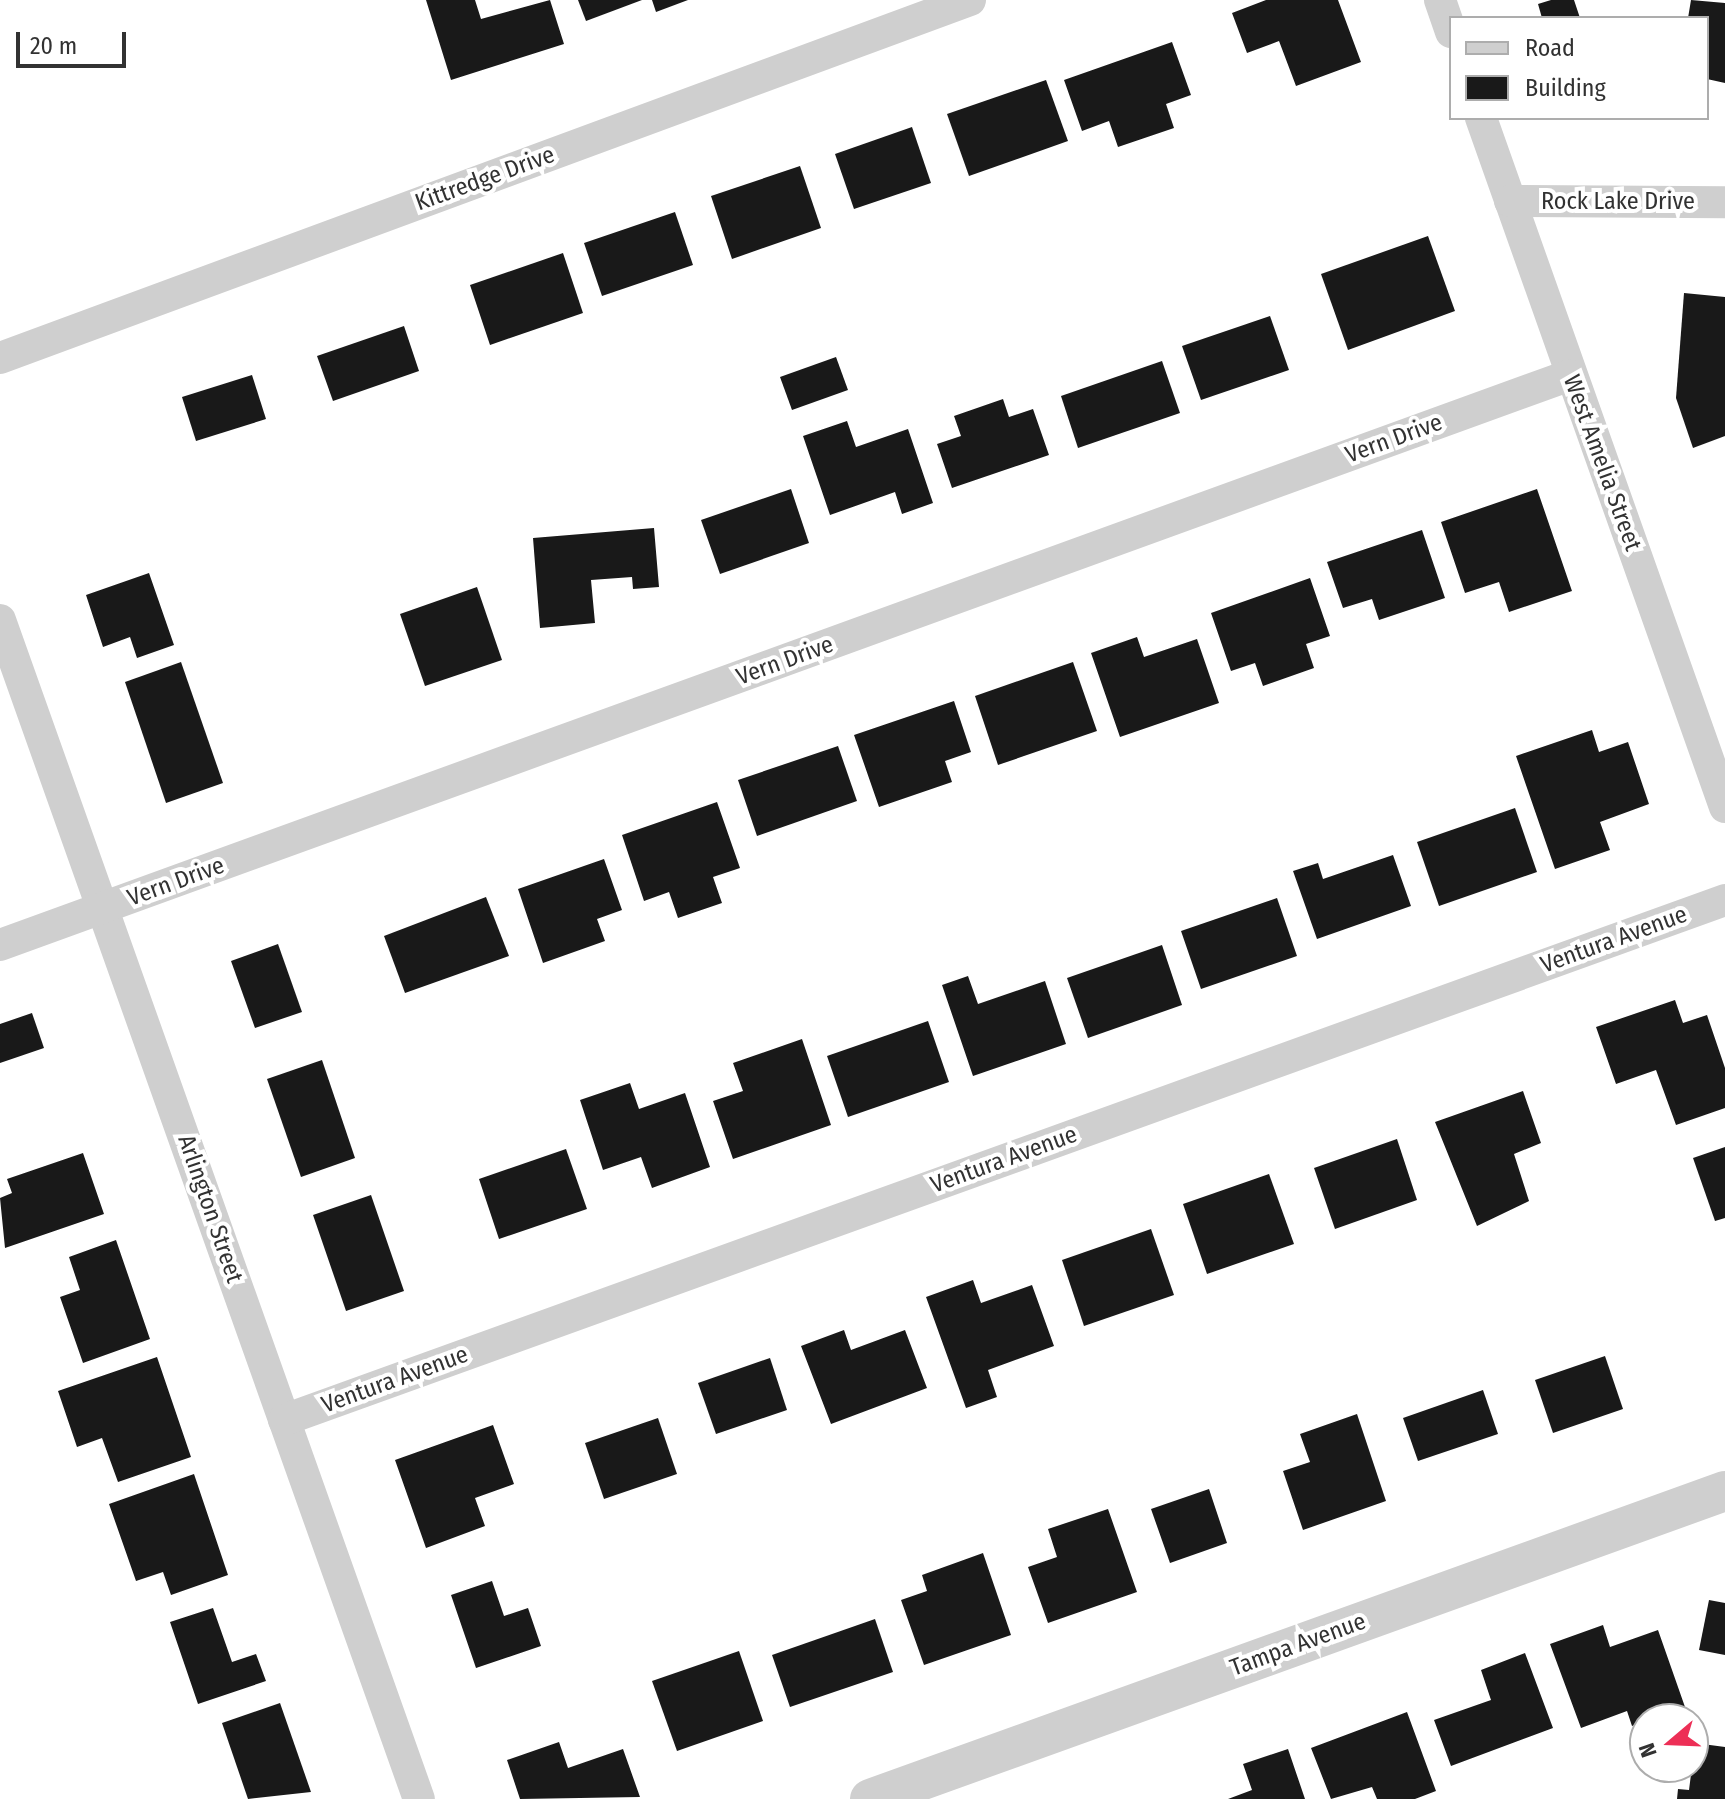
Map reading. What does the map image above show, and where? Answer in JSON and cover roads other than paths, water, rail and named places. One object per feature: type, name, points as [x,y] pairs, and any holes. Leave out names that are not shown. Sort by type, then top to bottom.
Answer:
[{"type":"street","name":"Kittredge Drive","points":[[0,358],[970,0]]},
{"type":"street","points":[[1440,0],[1449,26]]},
{"type":"street","name":"West Amelia Street","points":[[1482,120],[1725,807]]},
{"type":"street","name":"Rock Lake Drive","points":[[1510,201],[1725,202]]},
{"type":"street","name":"Vern Drive","points":[[0,945],[1570,375]]},
{"type":"street","name":"Arlington Street","points":[[0,620],[419,1799]]},
{"type":"street","name":"Ventura Avenue","points":[[284,1420],[1725,900]]},
{"type":"street","name":"Tampa Avenue","points":[[870,1799],[1725,1491]]}]
